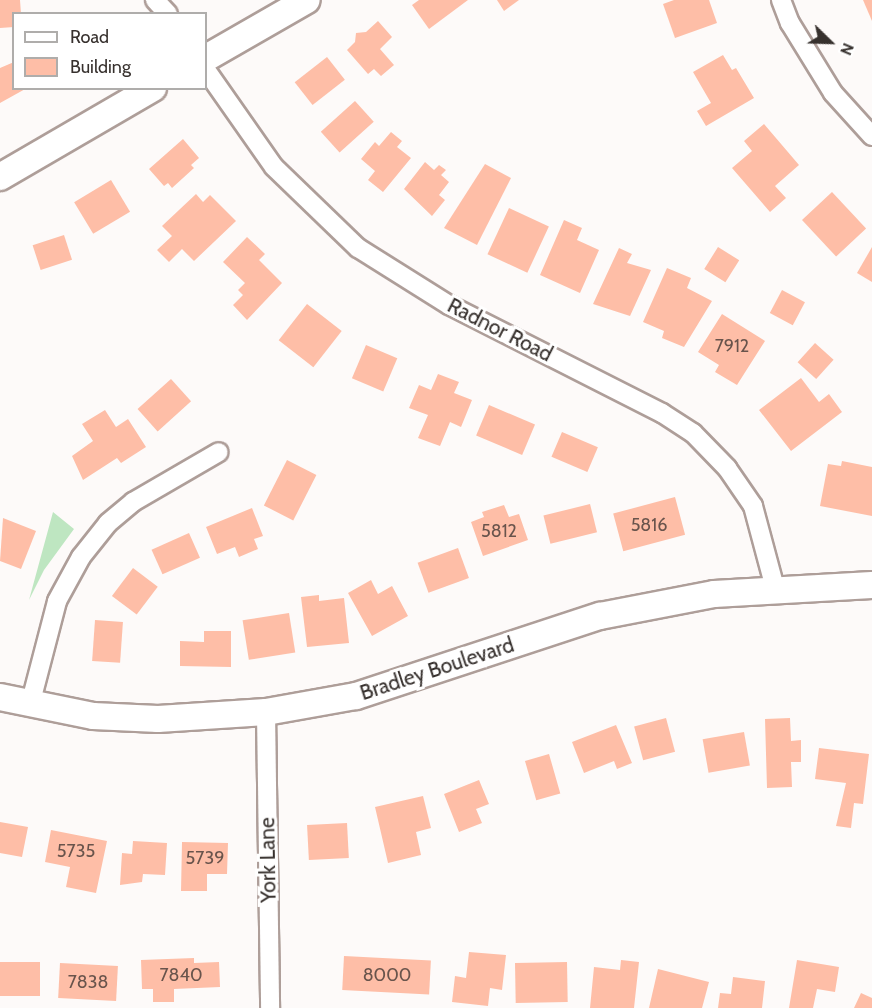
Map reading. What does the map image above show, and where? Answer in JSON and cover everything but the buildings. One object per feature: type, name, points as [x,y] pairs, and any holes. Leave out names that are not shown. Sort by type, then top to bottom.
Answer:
[{"type":"main road","points":[[207,57],[307,0]]},
{"type":"main road","points":[[0,177],[150,90]]},
{"type":"main road","name":"Bradley Boulevard","points":[[0,697],[30,705],[93,716],[158,719],[266,712],[356,696],[600,616],[714,594],[775,588],[872,585]]},
{"type":"street","points":[[155,0],[166,12]]},
{"type":"street","points":[[781,0],[790,23],[832,93],[872,136]]},
{"type":"street","name":"Radnor Road","points":[[207,71],[274,167],[358,248],[449,305],[662,413],[693,433],[727,468],[753,506],[775,588]]},
{"type":"street","points":[[30,705],[57,601],[81,557],[108,523],[133,502],[219,452]]},
{"type":"street","name":"York Lane","points":[[266,712],[270,1008]]},
{"type":"green space","points":[[53,512],[74,529],[44,570],[29,600]]}]
